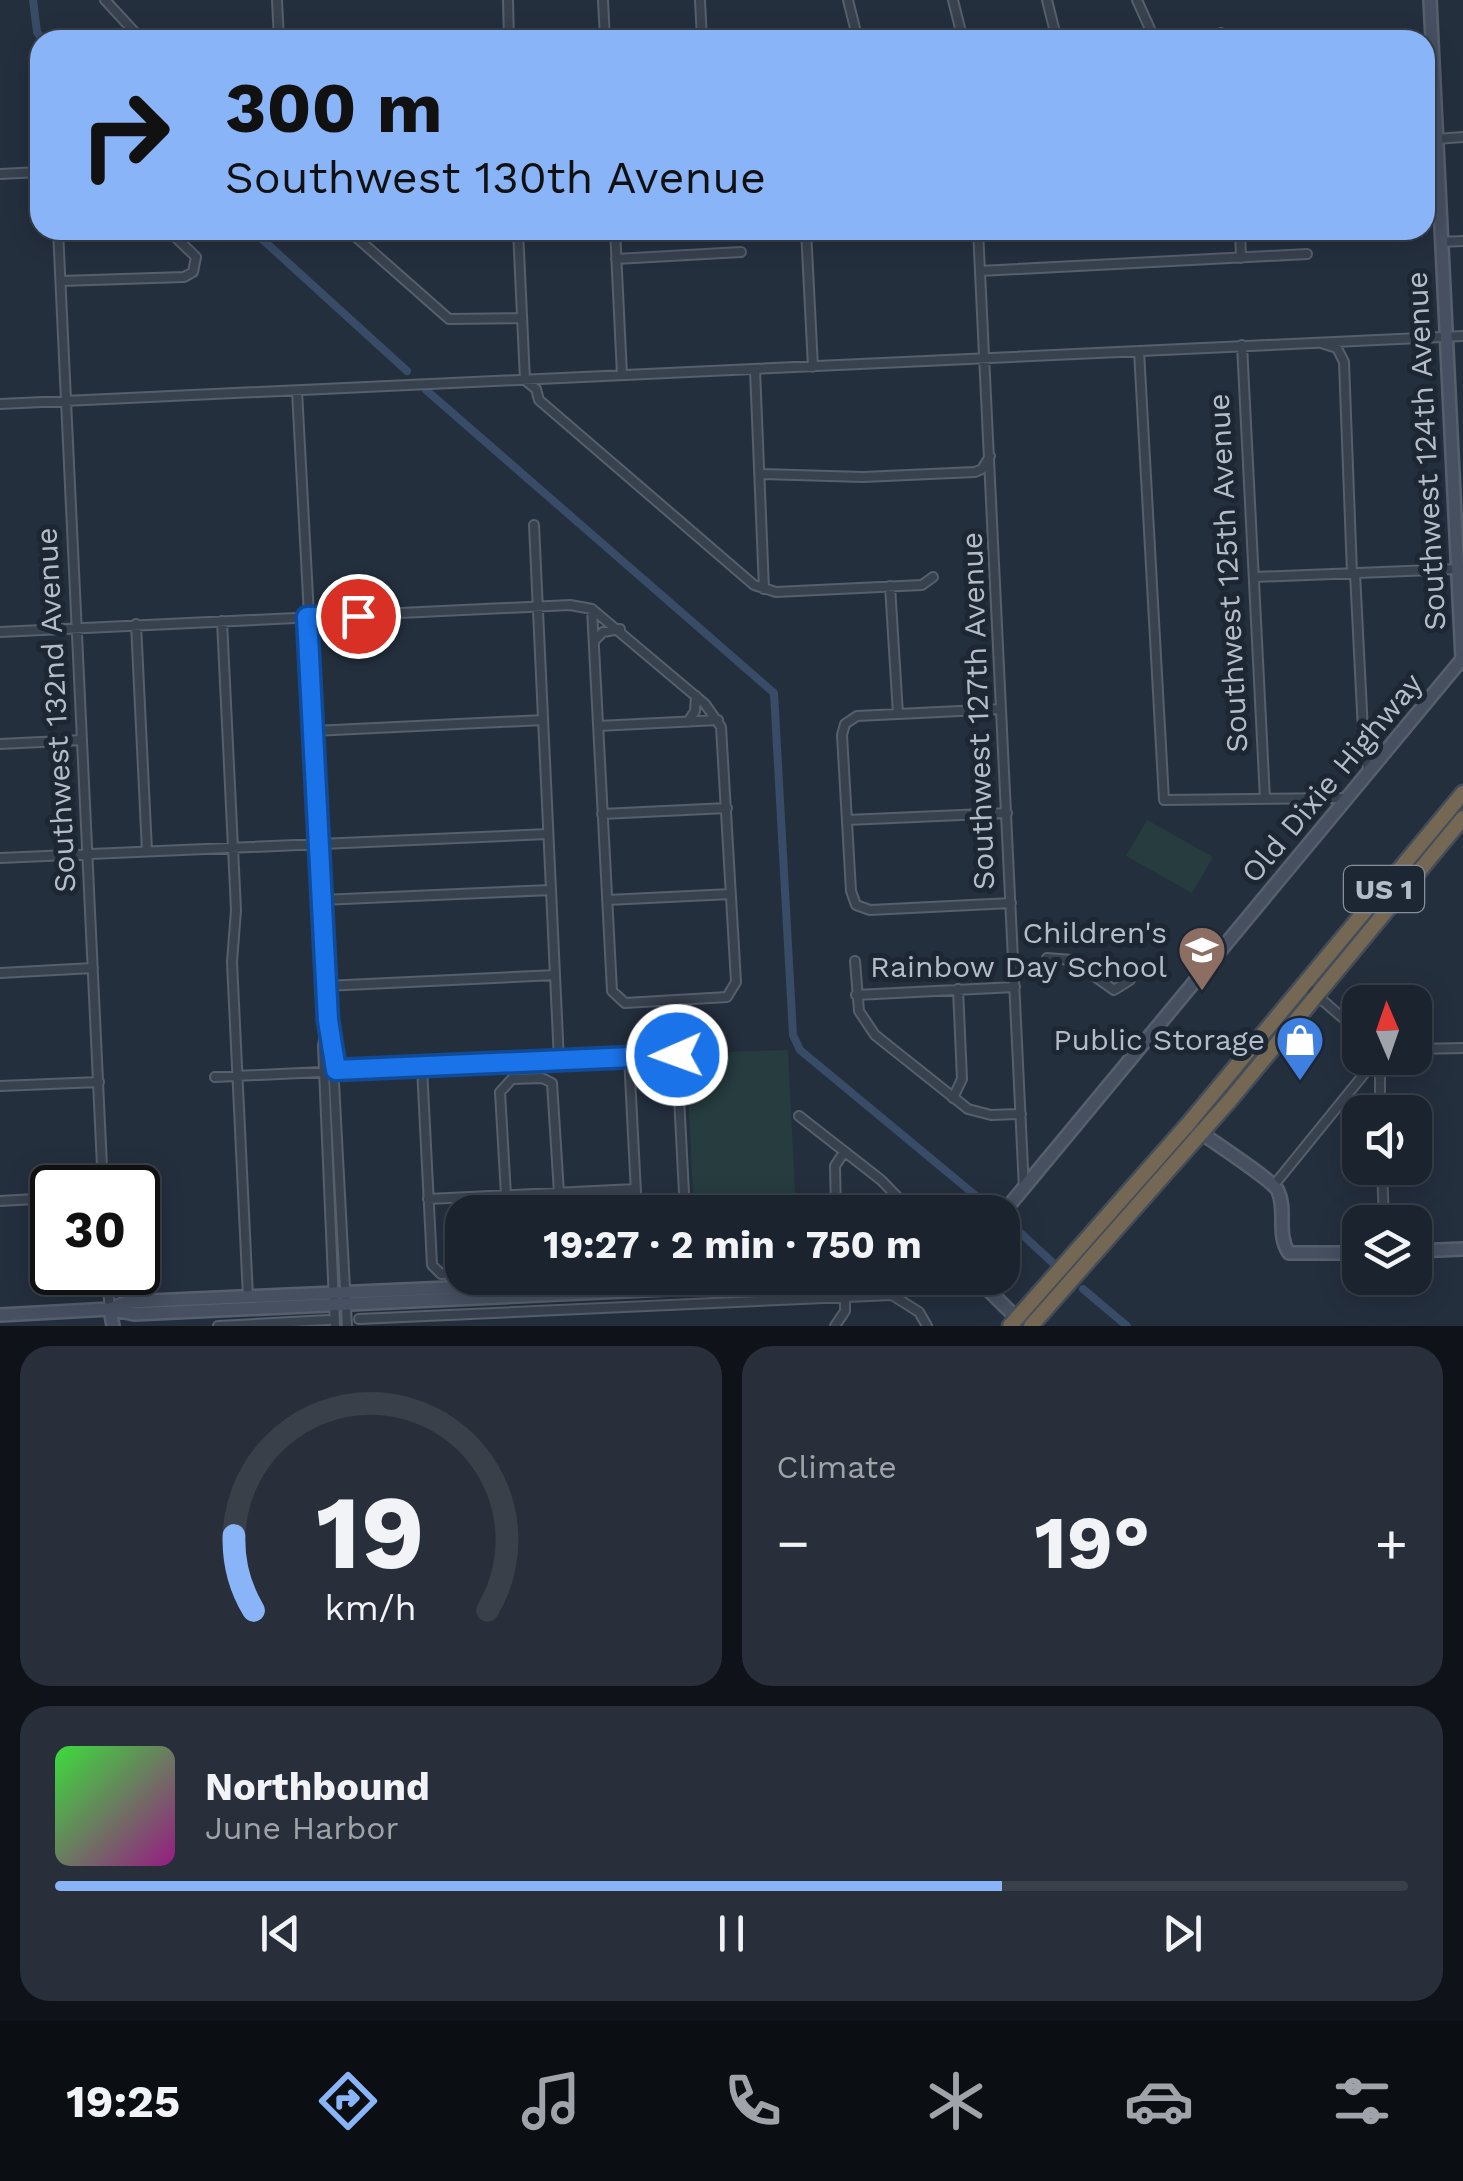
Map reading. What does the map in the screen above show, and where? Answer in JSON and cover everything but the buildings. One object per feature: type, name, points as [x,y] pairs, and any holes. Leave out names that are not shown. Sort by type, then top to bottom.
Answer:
[{"type":"highway","name":"US 1","points":[[1022,1324],[1201,1134],[1463,793]]},
{"type":"highway","points":[[1397,899],[1402,877],[1452,819],[1451,806]]},
{"type":"highway","name":"US 1","points":[[1022,1324],[1097,1227],[1397,899],[1463,818]]},
{"type":"street","points":[[105,0],[133,30]]},
{"type":"street","points":[[277,0],[278,30]]},
{"type":"street","points":[[508,0],[509,30]]},
{"type":"street","points":[[604,0],[605,30]]},
{"type":"street","points":[[700,0],[702,30]]},
{"type":"street","points":[[848,0],[856,30]]},
{"type":"street","points":[[953,0],[960,30]]},
{"type":"street","points":[[1047,0],[1054,30]]},
{"type":"street","points":[[1137,0],[1150,30]]},
{"type":"street","name":"Southwest 124th Avenue","points":[[1430,0],[1431,30]]},
{"type":"street","name":"Southwest 124th Avenue","points":[[1435,116],[1446,334],[1457,453],[1457,570],[1463,658]]},
{"type":"street","points":[[1436,139],[1463,136]]},
{"type":"street","points":[[0,174],[30,172]]},
{"type":"street","name":"Southwest 132nd Avenue","points":[[59,240],[102,1165]]},
{"type":"street","points":[[61,281],[184,276],[197,265],[196,256],[179,240]]},
{"type":"street","points":[[359,240],[448,320],[522,318]]},
{"type":"street","points":[[518,240],[525,380],[536,389],[540,400],[764,589],[922,585],[933,577]]},
{"type":"street","points":[[615,240],[622,375]]},
{"type":"street","points":[[807,240],[813,367]]},
{"type":"street","name":"Southwest 127th Avenue","points":[[978,240],[1024,1190]]},
{"type":"street","points":[[1240,240],[1241,258]]},
{"type":"street","points":[[1441,242],[1463,241]]},
{"type":"street","points":[[616,259],[741,252]]},
{"type":"street","points":[[980,271],[1307,254]]},
{"type":"street","points":[[0,404],[1463,336]]},
{"type":"street","points":[[1318,341],[1337,348],[1343,358],[1364,751],[1369,772]]},
{"type":"street","name":"Southwest 125th Avenue","points":[[1242,345],[1264,799]]},
{"type":"street","points":[[1138,351],[1164,800],[1348,798]]},
{"type":"street","points":[[755,370],[764,589]]},
{"type":"street","points":[[218,1326],[331,1323],[340,1298],[336,1070],[328,1020],[321,900],[297,391]]},
{"type":"street","points":[[761,474],[864,477],[975,472],[988,463],[991,452]]},
{"type":"street","points":[[534,524],[559,1060]]},
{"type":"street","points":[[1255,577],[1457,570]]},
{"type":"street","points":[[890,586],[898,714]]},
{"type":"street","points":[[0,632],[570,605],[592,610],[620,629],[718,720],[724,740],[731,894],[732,993],[724,998],[616,1000],[611,987],[592,610]]},
{"type":"street","points":[[222,621],[248,1297]]},
{"type":"street","points":[[136,624],[147,851]]},
{"type":"street","points":[[594,641],[603,632],[620,629]]},
{"type":"street","name":"Old Dixie Highway","points":[[1019,1195],[1463,658]]},
{"type":"street","points":[[688,722],[695,711],[696,696]]},
{"type":"street","points":[[1001,710],[857,716],[845,724],[847,820],[851,891],[858,907],[1011,903]]},
{"type":"street","points":[[313,730],[542,720]]},
{"type":"street","points":[[598,726],[718,720]]},
{"type":"street","points":[[0,744],[82,740]]},
{"type":"street","points":[[602,814],[727,808]]},
{"type":"street","points":[[847,820],[1006,813]]},
{"type":"street","points":[[0,858],[548,834]]},
{"type":"street","points":[[321,900],[551,890]]},
{"type":"street","points":[[607,900],[731,894]]},
{"type":"street","points":[[1048,958],[1078,963],[1114,990],[1130,980]]},
{"type":"street","points":[[854,961],[861,1016],[882,1042],[952,1098],[980,1114],[1021,1114]]},
{"type":"street","points":[[0,972],[93,968]]},
{"type":"street","points":[[326,986],[555,975]]},
{"type":"street","points":[[856,995],[1015,987]]},
{"type":"street","points":[[952,1098],[962,1078],[958,990]]},
{"type":"street","points":[[1311,990],[1342,1017]]},
{"type":"street","points":[[674,1000],[684,1195]]},
{"type":"street","points":[[328,1020],[324,1071],[340,1298],[347,1326]]},
{"type":"street","points":[[1432,1049],[1463,1048]]},
{"type":"street","points":[[216,1076],[677,1055]]},
{"type":"street","points":[[629,1057],[635,1195]]},
{"type":"street","points":[[422,1066],[432,1265],[436,1271],[445,1272]]},
{"type":"street","points":[[1274,1184],[1366,1075]]},
{"type":"street","points":[[1379,1075],[1379,1095]]},
{"type":"street","points":[[559,1192],[552,1083],[542,1078],[504,1083],[500,1092],[506,1195],[635,1189]]},
{"type":"street","points":[[1360,1083],[1370,1081],[1379,1088]]},
{"type":"street","points":[[0,1086],[98,1082]]},
{"type":"street","points":[[799,1116],[897,1195]]},
{"type":"street","points":[[1188,1124],[1274,1184],[1289,1253],[1342,1253]]},
{"type":"street","points":[[835,1195],[834,1166],[844,1152]]},
{"type":"street","points":[[428,1198],[445,1197]]},
{"type":"street","points":[[0,1201],[30,1199]]},
{"type":"street","points":[[1432,1250],[1463,1249]]},
{"type":"street","points":[[0,1315],[110,1309],[134,1314],[445,1292]]},
{"type":"street","points":[[110,1309],[128,1302],[445,1293]]},
{"type":"street","points":[[108,1295],[113,1326]]},
{"type":"street","points":[[993,1295],[1022,1324]]},
{"type":"street","points":[[359,1319],[410,1321],[898,1296],[926,1325]]},
{"type":"street","points":[[834,1326],[845,1311],[845,1297]]},
{"type":"green space","points":[[1147,820],[1213,857],[1192,893],[1126,856]]},
{"type":"green space","points":[[788,1050],[795,1195],[693,1195],[686,1053]]},
{"type":"waterway","points":[[33,0],[37,30]]},
{"type":"waterway","points":[[263,240],[407,371]]},
{"type":"waterway","points":[[426,390],[774,693],[793,1035],[800,1050],[975,1195]]},
{"type":"waterway","points":[[1020,1233],[1052,1262]]},
{"type":"waterway","points":[[1083,1289],[1127,1326]]},
{"type":"place","name":"Children's Rainbow Day School","points":[[1202,992]]},
{"type":"place","name":"Public Storage","points":[[1300,1082]]},
{"type":"route","points":[[358,616],[307,617],[328,1020],[336,1070],[677,1055]]}]
